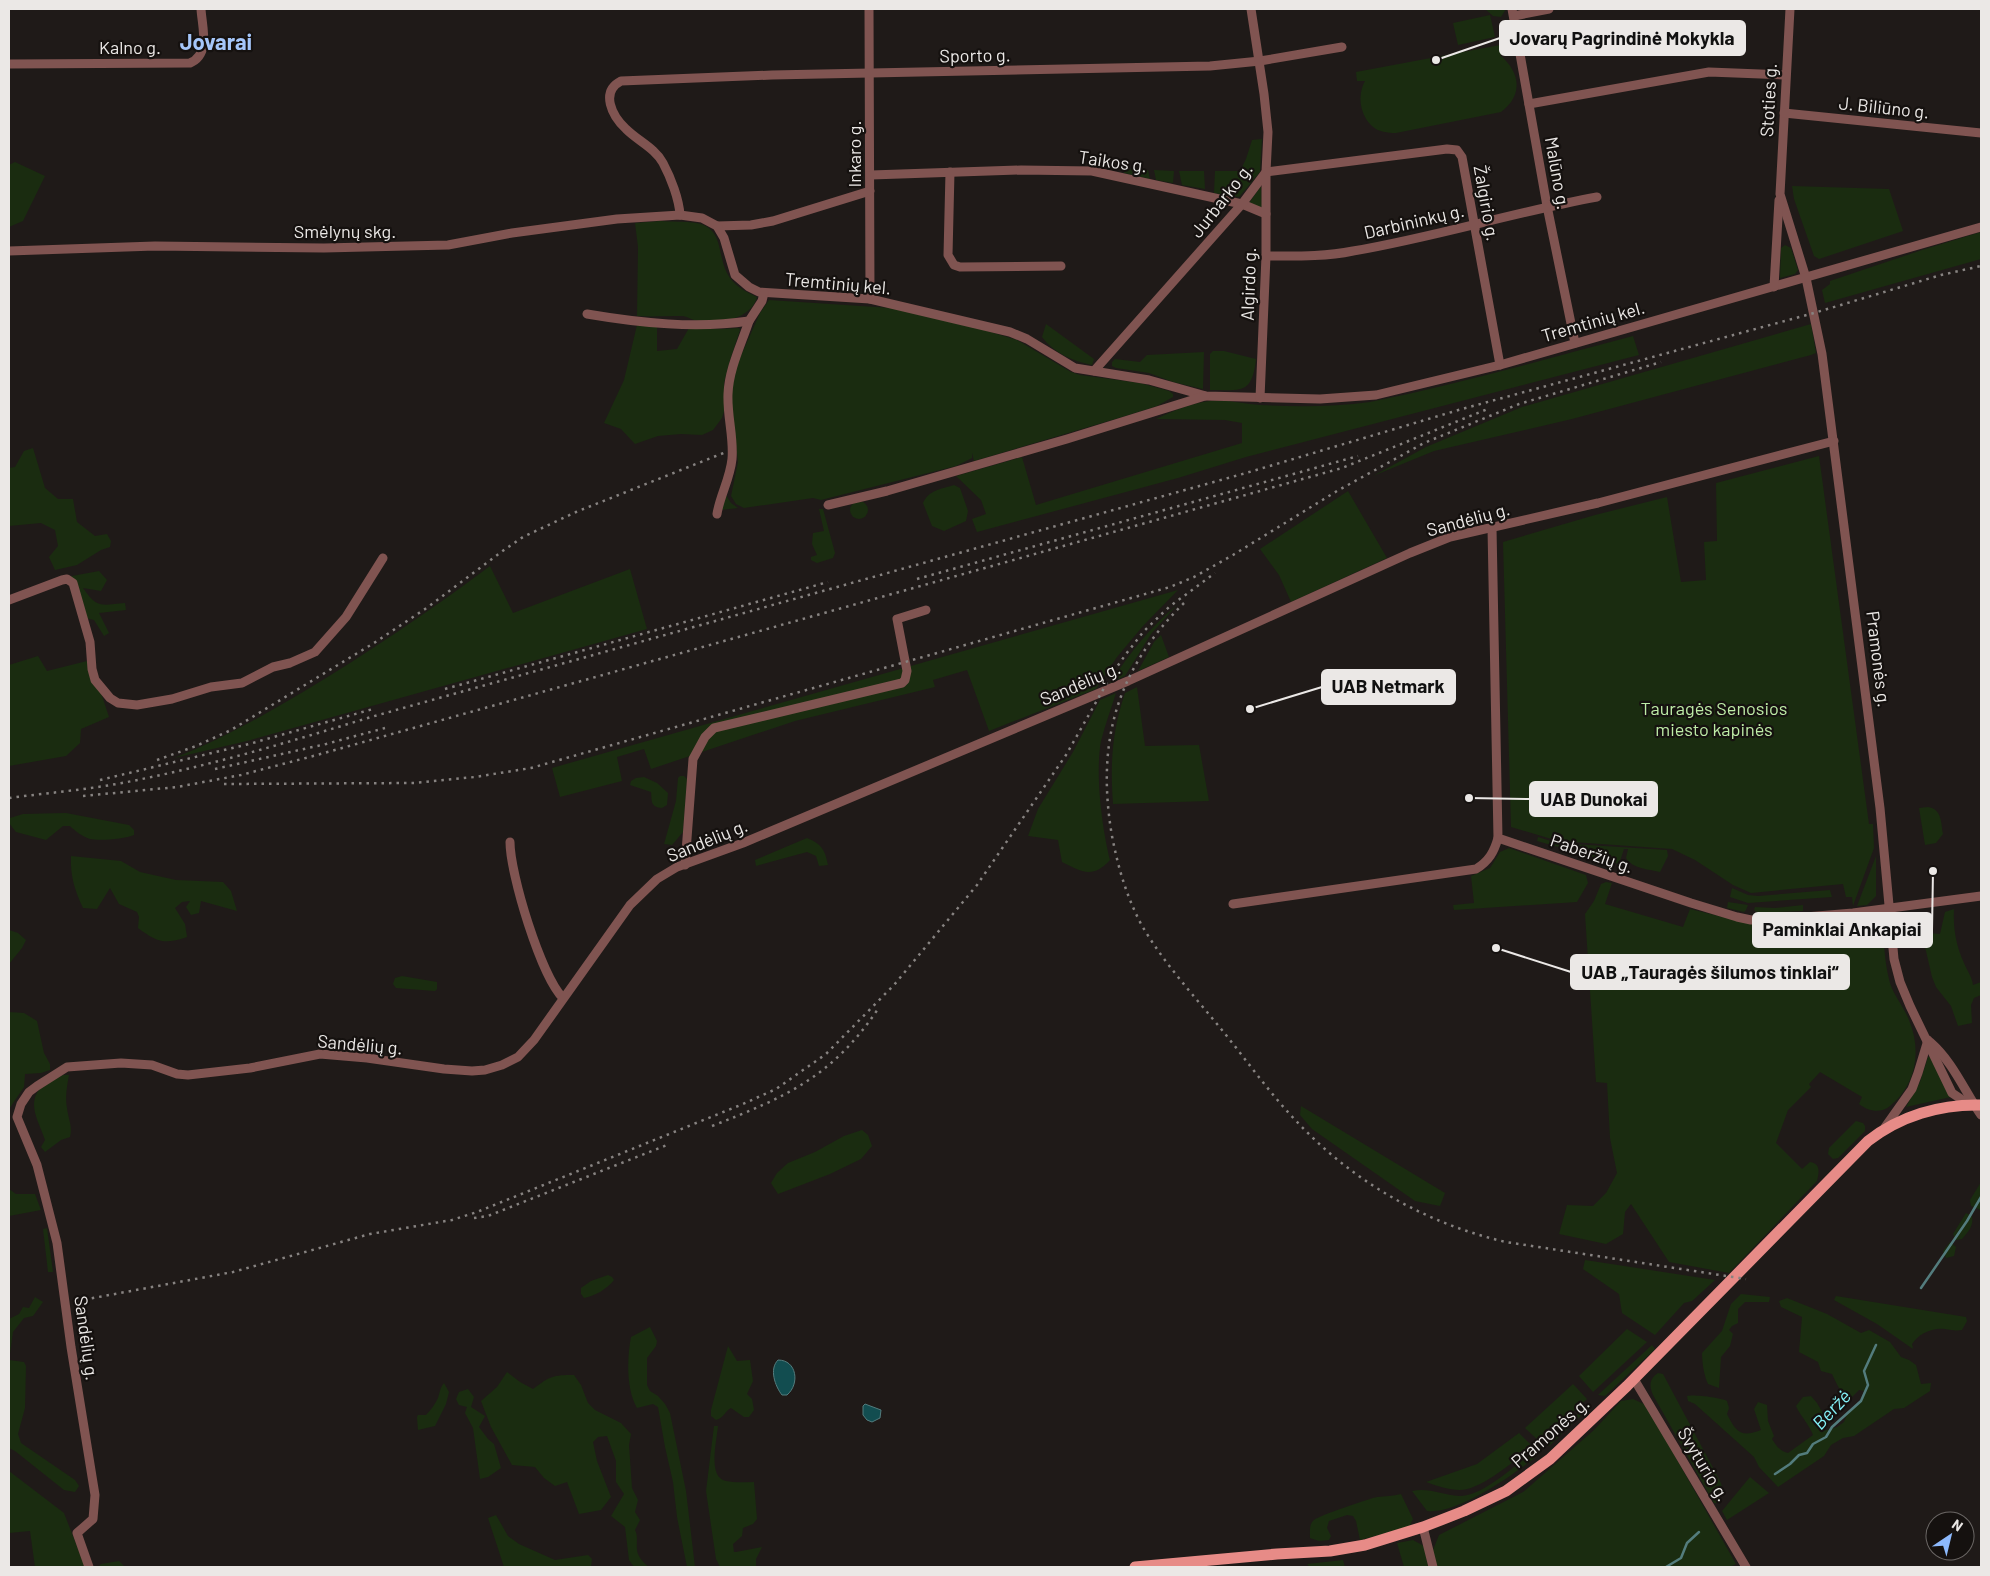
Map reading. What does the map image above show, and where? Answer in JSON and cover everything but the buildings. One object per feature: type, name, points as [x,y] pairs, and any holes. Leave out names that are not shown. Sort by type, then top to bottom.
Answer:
[{"type":"main road","name":"Pramonės g.","points":[[1135,1567],[1351,1548],[1423,1527],[1481,1503],[1522,1480],[1550,1459],[1634,1378],[1833,1174],[1885,1127],[1918,1114],[1979,1108]]},
{"type":"street","name":"Kalno g.","points":[[9,64],[190,63],[198,59],[203,50],[201,9]]},
{"type":"street","name":"Inkaro g.","points":[[869,9],[870,298]]},
{"type":"street","name":"Jurbarko g.","points":[[1094,371],[1242,204],[1266,172],[1268,132],[1260,62],[1251,9]]},
{"type":"street","points":[[1513,12],[1549,9]]},
{"type":"street","name":"Stoties g.","points":[[1774,287],[1790,9]]},
{"type":"street","name":"Malūno g.","points":[[1513,12],[1547,206],[1575,343]]},
{"type":"street","name":"Sporto g.","points":[[680,215],[679,205],[663,163],[655,153],[625,129],[617,118],[608,98],[611,89],[621,81],[870,73],[1210,66],[1260,62],[1342,46]]},
{"type":"street","points":[[1529,104],[1709,72],[1785,75]]},
{"type":"street","name":"J. Biliūno g.","points":[[1784,112],[1981,133]]},
{"type":"street","name":"Žalgirio g.","points":[[1266,172],[1453,148],[1457,150],[1462,157],[1500,365]]},
{"type":"street","name":"Taikos g.","points":[[871,175],[1021,170],[1092,171],[1242,204],[1266,214]]},
{"type":"street","points":[[950,172],[948,255],[954,265],[960,267],[1061,266]]},
{"type":"street","name":"Algirdo g.","points":[[1260,398],[1266,256],[1266,172]]},
{"type":"street","points":[[680,215],[702,218],[717,226],[751,225],[773,222],[870,191]]},
{"type":"street","name":"Stoties g.","points":[[1780,194],[1806,278]]},
{"type":"street","name":"Darbininkų g.","points":[[1266,256],[1305,256],[1352,252],[1547,206],[1597,197]]},
{"type":"street","name":"Smėlynų skg.","points":[[9,251],[155,246],[324,248],[448,245],[512,233],[608,220],[680,215]]},
{"type":"street","name":"Tremtinių kel.","points":[[717,226],[721,232],[735,275],[749,287],[764,293],[870,298],[1010,332],[1027,339],[1075,368],[1150,380],[1206,396],[1260,398],[1349,398],[1376,395],[1500,365],[1981,227]]},
{"type":"street","points":[[1776,246],[1784,241],[1796,244]]},
{"type":"street","name":"Pramonės g.","points":[[1806,278],[1822,354],[1834,440],[1880,808],[1894,959],[1900,982],[1952,1093],[1979,1108]]},
{"type":"street","points":[[717,514],[718,505],[729,477],[732,457],[728,384],[732,367],[749,321],[758,309],[764,293]]},
{"type":"street","points":[[587,314],[639,321],[703,325],[749,321]]},
{"type":"street","points":[[1173,386],[1179,396],[1174,405]]},
{"type":"street","name":"Tremtinių kel.","points":[[828,505],[887,491],[1068,439],[1206,396]]},
{"type":"street","name":"Sandėlių g.","points":[[89,1567],[77,1533],[93,1519],[95,1495],[70,1347],[57,1243],[37,1165],[17,1117],[21,1104],[37,1086],[68,1067],[121,1063],[152,1065],[176,1074],[188,1075],[250,1068],[320,1054],[472,1071],[485,1070],[502,1065],[518,1057],[534,1040],[630,905],[657,879],[684,865],[743,843],[1136,678],[1410,553],[1450,537],[1598,504],[1834,440]]},
{"type":"street","points":[[1233,904],[1476,869],[1485,864],[1494,853],[1498,838],[1492,528]]},
{"type":"street","points":[[9,600],[62,580],[67,579],[73,583],[86,622],[95,680],[110,698],[118,703],[137,705],[172,699],[211,687],[242,683],[273,667],[290,663],[315,652],[346,616],[383,558]]},
{"type":"street","points":[[684,865],[693,759],[705,737],[714,728],[902,683],[905,680],[907,671],[896,619],[926,610]]},
{"type":"street","name":"Paberžių g.","points":[[1498,838],[1737,917],[1770,920],[1853,913],[1981,896]]},
{"type":"street","points":[[510,842],[514,874],[526,918],[552,984],[563,998]]},
{"type":"street","name":"Pramonės g.","points":[[1928,1040],[1941,1052],[1979,1108]]},
{"type":"street","name":"Pramonės g.","points":[[1885,1127],[1912,1089],[1928,1040]]},
{"type":"street","name":"Švyturio g.","points":[[1634,1378],[1746,1567]]},
{"type":"street","points":[[1423,1527],[1433,1567]]},
{"type":"green space","points":[[1485,9],[1506,9],[1501,17],[1493,16]]},
{"type":"green space","points":[[1490,15],[1495,37],[1458,45],[1453,23]]},
{"type":"green space","points":[[1511,43],[1512,52],[1500,55],[1512,69],[1517,84],[1516,91],[1508,105],[1501,112],[1396,133],[1377,130],[1362,111],[1361,92],[1365,81],[1357,81],[1356,72]]},
{"type":"green space","points":[[1262,139],[1260,172],[1239,197],[1214,193],[1215,171],[1240,171],[1252,140]]},
{"type":"green space","points":[[15,162],[45,176],[23,221],[9,227],[9,165]]},
{"type":"green space","points":[[1124,169],[1148,170],[1150,179],[1124,173]]},
{"type":"green space","points":[[1154,170],[1174,171],[1173,183],[1156,180]]},
{"type":"green space","points":[[1179,171],[1204,171],[1205,189],[1182,185]]},
{"type":"green space","points":[[1261,186],[1262,208],[1249,203]]},
{"type":"green space","points":[[1792,186],[1889,189],[1903,231],[1819,259],[1814,256],[1794,199]]},
{"type":"green space","points":[[660,221],[696,223],[711,230],[718,243],[729,277],[739,287],[757,297],[754,305],[748,311],[733,319],[715,322],[698,321],[683,316],[637,316],[638,247],[635,223]]},
{"type":"green space","points":[[1981,232],[1981,259],[1825,303],[1822,290],[1830,284],[1830,281]]},
{"type":"green space","points":[[1785,245],[1791,248],[1798,270],[1795,274],[1780,278],[1781,248]]},
{"type":"green space","points":[[769,300],[891,308],[984,330],[1017,340],[1071,372],[1080,375],[1140,383],[1169,391],[1173,394],[1173,397],[1157,406],[974,461],[972,453],[972,458],[956,466],[821,500],[813,498],[744,508],[736,504],[731,496],[738,462],[731,399],[735,369],[760,313]]},
{"type":"green space","points":[[1046,324],[1094,359],[1092,365],[1071,359],[1052,348],[1042,337]]},
{"type":"green space","points":[[1811,324],[1816,353],[1811,355],[1572,419],[1434,451],[1373,476],[1426,447],[1522,407]]},
{"type":"green space","points":[[637,325],[657,327],[657,351],[677,349],[689,328],[739,328],[724,383],[725,408],[722,418],[713,430],[702,435],[658,436],[635,444],[621,429],[604,423],[624,380]]},
{"type":"green space","points":[[1633,336],[1639,355],[1246,457],[1178,478],[977,532],[972,519],[986,514],[981,500],[956,476],[1022,457],[1036,505],[1242,443],[1242,423],[1225,420],[1156,419],[1189,405],[1216,401],[1301,406],[1370,402],[1469,379]]},
{"type":"green space","points":[[1213,351],[1224,351],[1256,359],[1254,371],[1248,385],[1237,390],[1210,390],[1210,354]]},
{"type":"green space","points":[[1204,352],[1203,389],[1173,382],[1149,373],[1112,366],[1112,362],[1115,359],[1140,362],[1147,355]]},
{"type":"green space","points":[[33,448],[45,488],[58,499],[73,499],[77,522],[95,536],[107,534],[111,541],[110,547],[101,550],[77,565],[55,570],[49,557],[58,546],[55,530],[41,523],[9,526],[9,468],[15,467],[24,451]]},
{"type":"green space","name":"Tauragės Senosios miesto kapinės","points":[[1819,456],[1869,824],[1873,824],[1874,848],[1853,906],[1852,897],[1846,897],[1843,884],[1751,893],[1733,885],[1695,860],[1672,849],[1558,841],[1511,827],[1503,542],[1595,515],[1667,497],[1681,582],[1706,580],[1704,542],[1717,541],[1716,483]]},
{"type":"green space","points":[[954,485],[960,488],[968,511],[966,521],[944,531],[932,526],[923,503],[932,493]]},
{"type":"green space","points":[[1348,491],[1387,558],[1291,602],[1279,575],[1260,549]]},
{"type":"green space","points":[[726,495],[731,503],[738,508],[721,510]]},
{"type":"green space","points":[[859,501],[865,504],[868,510],[865,516],[859,519],[853,516],[850,510],[853,504]]},
{"type":"green space","points":[[819,509],[823,509],[835,553],[833,558],[817,563],[811,560],[811,557],[817,555],[812,544],[813,533],[824,531]]},
{"type":"green space","points":[[490,566],[513,613],[630,569],[647,629],[247,741],[174,758],[240,728],[303,692],[398,631]]},
{"type":"green space","points":[[99,571],[107,580],[101,591],[83,588],[96,603],[105,605],[125,603],[126,610],[99,613],[109,633],[104,636],[94,620],[81,617],[69,583],[61,578]]},
{"type":"green space","points":[[1178,590],[1143,626],[1117,657],[1096,689],[989,731],[967,670],[933,680],[935,687],[795,721],[651,769],[644,749],[617,757],[622,781],[560,797],[552,768]]},
{"type":"green space","points":[[1177,605],[1151,634],[1125,676],[1110,683],[1140,641]]},
{"type":"green space","points":[[1161,635],[1169,657],[1138,671],[1154,642]]},
{"type":"green space","points":[[38,656],[47,671],[87,661],[92,679],[101,693],[109,717],[81,729],[80,743],[66,756],[9,766],[9,665]]},
{"type":"green space","points":[[1137,687],[1145,746],[1199,745],[1209,801],[1113,804],[1112,761],[1117,721],[1125,693]]},
{"type":"green space","points":[[1116,693],[1106,723],[1099,754],[1102,817],[1110,860],[1093,872],[1081,871],[1062,862],[1058,840],[1028,836],[1038,809],[1073,752],[1100,700]]},
{"type":"green space","points":[[684,776],[687,779],[683,832],[672,845],[664,844],[676,801],[678,778]]},
{"type":"green space","points":[[644,777],[657,783],[668,793],[667,805],[662,808],[655,806],[652,803],[651,792],[630,785],[631,781],[636,778]]},
{"type":"green space","points":[[1919,808],[1933,808],[1938,814],[1943,834],[1936,843],[1925,845]]},
{"type":"green space","points":[[66,813],[129,825],[134,830],[134,835],[119,839],[94,840],[82,835],[70,826],[63,826],[46,840],[16,832],[9,823],[10,818],[23,814]]},
{"type":"green space","points":[[1538,837],[1557,843],[1667,850],[1668,856],[1660,872],[1641,868],[1629,862],[1626,858],[1628,849],[1624,849],[1619,864],[1537,841]]},
{"type":"green space","points":[[807,838],[822,848],[828,865],[819,866],[816,856],[807,852],[756,866],[755,860]]},
{"type":"green space","points":[[1509,848],[1586,875],[1588,883],[1577,902],[1454,910],[1453,905],[1474,903],[1471,876],[1490,868],[1500,852]]},
{"type":"green space","points":[[71,856],[121,861],[140,872],[176,880],[223,882],[231,891],[237,911],[201,901],[199,913],[191,915],[186,907],[190,901],[182,902],[175,908],[185,924],[187,937],[172,941],[161,941],[138,928],[139,917],[137,912],[119,904],[110,888],[97,909],[83,908],[71,870]]},
{"type":"green space","points":[[1876,856],[1876,896],[1867,905],[1857,906]]},
{"type":"green space","points":[[1606,882],[1612,883],[1605,904],[1683,927],[1690,909],[1747,923],[1768,924],[1875,914],[1882,918],[1885,959],[1890,983],[1913,1032],[1916,1055],[1911,1078],[1899,1098],[1890,1106],[1874,1111],[1859,1104],[1862,1097],[1820,1072],[1809,1084],[1811,1087],[1788,1110],[1776,1143],[1802,1169],[1810,1162],[1814,1163],[1818,1167],[1819,1172],[1817,1181],[1729,1273],[1669,1262],[1631,1204],[1625,1212],[1623,1234],[1606,1244],[1559,1234],[1567,1205],[1593,1206],[1606,1193],[1617,1173],[1610,1138],[1607,1083],[1596,1082],[1585,914],[1594,901],[1601,884]]},
{"type":"green space","points":[[1732,888],[1748,895],[1758,896],[1830,890],[1832,897],[1748,903],[1730,897]]},
{"type":"green space","points":[[1728,902],[1748,905],[1744,912],[1727,908]]},
{"type":"green space","points":[[1803,905],[1803,911],[1758,913],[1754,910],[1755,907],[1775,908]]},
{"type":"green space","points":[[1954,909],[1956,937],[1961,956],[1971,976],[1973,985],[1981,982],[1981,995],[1974,998],[1971,1005],[1972,1023],[1958,1026],[1951,1006],[1936,987],[1932,977],[1923,938],[1927,933],[1940,934],[1945,912]]},
{"type":"green space","points":[[9,930],[18,933],[26,940],[9,964]]},
{"type":"green space","points":[[402,976],[437,982],[437,989],[435,991],[396,988],[393,984],[395,978]]},
{"type":"green space","points":[[9,1012],[24,1013],[37,1021],[44,1053],[50,1064],[50,1070],[41,1073],[25,1074],[24,1087],[9,1109]]},
{"type":"green space","points":[[1928,1057],[1930,1057],[1951,1097],[1906,1107],[1920,1082]]},
{"type":"green space","points":[[63,1075],[69,1075],[66,1100],[71,1133],[70,1137],[61,1140],[45,1152],[41,1147],[45,1140],[36,1115],[34,1102],[41,1088]]},
{"type":"green space","points":[[1301,1106],[1445,1193],[1440,1206],[1415,1201],[1312,1129],[1300,1115]]},
{"type":"green space","points":[[1856,1121],[1863,1123],[1865,1131],[1838,1158],[1833,1159],[1828,1154],[1829,1148]]},
{"type":"green space","points":[[862,1130],[868,1135],[872,1146],[861,1159],[830,1174],[778,1194],[771,1183],[777,1173],[788,1163],[815,1152],[844,1136]]},
{"type":"green space","points":[[1981,1182],[1981,1210],[1971,1206],[1970,1200]]},
{"type":"green space","points":[[9,1189],[16,1194],[35,1194],[41,1210],[9,1216]]},
{"type":"green space","points":[[1966,1213],[1972,1216],[1971,1226],[1962,1239],[1956,1240],[1953,1234]]},
{"type":"green space","points":[[47,1228],[53,1272],[48,1272],[43,1229]]},
{"type":"green space","points":[[1950,1242],[1956,1247],[1954,1256],[1946,1258],[1943,1251]]},
{"type":"green space","points":[[1585,1260],[1715,1280],[1692,1301],[1684,1303],[1655,1335],[1622,1313],[1619,1294],[1583,1269]]},
{"type":"green space","points":[[608,1275],[614,1280],[608,1286],[592,1296],[584,1298],[581,1294],[581,1288],[591,1281]]},
{"type":"green space","points":[[1741,1294],[1770,1297],[1769,1302],[1745,1302],[1738,1309],[1738,1323],[1729,1330],[1733,1334],[1730,1346],[1721,1357],[1719,1388],[1708,1384],[1705,1377],[1702,1353],[1722,1331],[1731,1304]]},
{"type":"green space","points":[[1836,1296],[1966,1317],[1967,1321],[1962,1330],[1936,1329],[1926,1332],[1915,1340],[1912,1344],[1913,1349],[1877,1324],[1834,1300]]},
{"type":"green space","points":[[35,1297],[43,1302],[33,1316],[24,1318],[13,1332],[9,1360],[9,1319],[19,1314],[23,1307],[29,1308]]},
{"type":"green space","points":[[1787,1298],[1827,1314],[1861,1333],[1869,1330],[1890,1342],[1901,1357],[1916,1365],[1921,1384],[1931,1383],[1930,1391],[1904,1408],[1894,1409],[1854,1436],[1843,1438],[1831,1445],[1824,1456],[1778,1487],[1759,1467],[1754,1457],[1695,1404],[1688,1401],[1687,1396],[1708,1397],[1727,1401],[1729,1408],[1727,1414],[1730,1420],[1736,1429],[1744,1433],[1761,1430],[1754,1409],[1758,1402],[1767,1405],[1768,1421],[1774,1436],[1772,1439],[1776,1446],[1788,1453],[1813,1435],[1796,1406],[1803,1397],[1811,1396],[1817,1403],[1825,1417],[1823,1431],[1837,1427],[1844,1422],[1847,1414],[1861,1401],[1864,1391],[1859,1390],[1851,1398],[1847,1396],[1839,1388],[1832,1374],[1821,1371],[1818,1362],[1799,1352],[1802,1317],[1781,1307],[1779,1301]]},
{"type":"green space","points":[[650,1327],[657,1341],[656,1346],[647,1358],[647,1385],[650,1391],[665,1404],[670,1413],[686,1491],[695,1567],[687,1567],[658,1407],[653,1404],[637,1408],[629,1383],[628,1364],[631,1337]]},
{"type":"green space","points":[[1627,1329],[1647,1342],[1593,1392],[1579,1376]]},
{"type":"green space","points":[[1652,1345],[1655,1349],[1605,1396],[1598,1395]]},
{"type":"green space","points":[[728,1346],[737,1361],[750,1360],[753,1381],[747,1394],[752,1399],[754,1410],[749,1417],[744,1417],[731,1408],[721,1418],[716,1420],[711,1416],[711,1410]]},
{"type":"green space","points":[[9,1360],[24,1362],[26,1366],[25,1408],[18,1434],[21,1443],[75,1480],[79,1486],[75,1492],[64,1490],[9,1448]]},
{"type":"green space","points":[[507,1372],[533,1389],[552,1377],[574,1375],[581,1385],[588,1403],[595,1410],[621,1423],[631,1434],[629,1445],[632,1488],[638,1500],[635,1512],[640,1520],[635,1530],[637,1551],[641,1560],[649,1567],[634,1567],[629,1560],[625,1527],[611,1516],[624,1494],[616,1482],[616,1461],[607,1436],[598,1437],[593,1442],[597,1461],[611,1497],[601,1510],[579,1514],[567,1482],[555,1486],[544,1478],[535,1467],[512,1465],[491,1427],[481,1401],[497,1387]]},
{"type":"green space","points":[[1658,1373],[1663,1374],[1720,1481],[1722,1492],[1717,1503],[1714,1503],[1653,1395],[1651,1383]]},
{"type":"green space","points":[[444,1383],[449,1392],[446,1404],[435,1426],[418,1430],[418,1415],[426,1415],[430,1411]]},
{"type":"green space","points":[[1573,1384],[1587,1399],[1540,1442],[1525,1428]]},
{"type":"green space","points":[[468,1389],[474,1397],[471,1407],[485,1416],[479,1427],[494,1444],[501,1468],[488,1477],[480,1479],[473,1428],[465,1413],[467,1407],[459,1405],[456,1399],[459,1392]]},
{"type":"green space","points":[[1633,1399],[1646,1405],[1736,1564],[1730,1567],[1435,1567],[1433,1550],[1439,1535],[1523,1492],[1594,1430],[1621,1401]]},
{"type":"green space","points":[[1590,1403],[1590,1407],[1549,1446],[1544,1444]]},
{"type":"green space","points":[[714,1426],[718,1426],[714,1457],[717,1473],[720,1478],[729,1482],[754,1482],[757,1519],[753,1524],[743,1528],[742,1536],[733,1544],[734,1552],[762,1547],[756,1559],[756,1567],[720,1567],[716,1559],[706,1491]]},
{"type":"green space","points":[[1519,1433],[1532,1446],[1488,1480],[1469,1489],[1460,1490],[1443,1488],[1426,1482],[1477,1464]]},
{"type":"green space","points":[[1535,1451],[1536,1457],[1513,1474],[1484,1492],[1453,1507],[1439,1511],[1427,1511],[1412,1491],[1424,1490],[1459,1496],[1468,1495],[1488,1486]]},
{"type":"green space","points":[[9,1471],[64,1513],[85,1567],[35,1567],[30,1531],[9,1533]]},
{"type":"green space","points":[[1750,1477],[1769,1493],[1727,1520],[1722,1511]]},
{"type":"green space","points":[[1401,1494],[1413,1519],[1409,1527],[1360,1540],[1356,1521],[1353,1516],[1347,1515],[1329,1521],[1327,1528],[1331,1536],[1329,1540],[1319,1541],[1310,1538],[1311,1524],[1318,1518],[1373,1498]]},
{"type":"green space","points":[[496,1515],[508,1536],[519,1544],[555,1560],[588,1555],[592,1559],[591,1567],[504,1567],[488,1518]]},
{"type":"green space","points":[[1413,1540],[1424,1546],[1428,1567],[1404,1567],[1397,1543]]},
{"type":"green space","points":[[1343,1560],[1345,1567],[1310,1567],[1307,1564]]},
{"type":"green space","points":[[119,1561],[125,1567],[98,1567],[101,1564]]},
{"type":"water","points":[[778,1360],[789,1364],[795,1373],[794,1385],[787,1395],[782,1395],[774,1378],[774,1368]]},
{"type":"water","points":[[865,1404],[881,1410],[880,1418],[872,1422],[867,1420],[863,1415],[863,1406]]},
{"type":"waterway","name":"Beržė","points":[[1921,1288],[1967,1221],[1981,1197]]},
{"type":"waterway","name":"Beržė","points":[[1775,1474],[1799,1455],[1807,1453],[1813,1444],[1826,1437],[1832,1427],[1861,1401],[1868,1385],[1864,1371],[1876,1345]]},
{"type":"waterway","name":"Beržė","points":[[1666,1567],[1681,1558],[1687,1543],[1699,1532]]},
{"type":"railway","points":[[9,798],[122,783],[247,753],[1246,473],[1462,409],[1814,313],[1941,275],[1981,266]]},
{"type":"railway","points":[[224,784],[414,783],[475,777],[531,768],[1170,587],[1194,577],[1233,555],[1337,491],[1424,443],[1519,404],[1661,362]]},
{"type":"railway","points":[[83,796],[177,787],[241,775],[317,755],[1342,468],[1490,408]]},
{"type":"railway","points":[[157,760],[196,746],[231,730],[374,643],[428,607],[523,537],[576,512],[726,452]]},
{"type":"railway","points":[[917,579],[1358,456]]},
{"type":"railway","points":[[77,1301],[233,1272],[370,1234],[452,1220],[477,1212],[776,1089],[826,1054],[894,985],[977,885],[1066,755],[1112,674],[1126,654],[1144,631],[1169,607],[1215,573]]},
{"type":"railway","points":[[445,689],[828,582]]},
{"type":"railway","points":[[1184,603],[1161,628],[1142,655],[1127,682],[1116,710],[1110,739],[1107,770],[1112,836],[1127,892],[1150,939],[1170,967],[1270,1091],[1299,1124],[1321,1145],[1368,1183],[1421,1212],[1448,1224],[1506,1242],[1746,1279]]},
{"type":"railway","points":[[100,780],[249,744],[373,709]]},
{"type":"railway","points":[[215,769],[326,744],[385,728]]},
{"type":"railway","points":[[712,1126],[763,1105],[806,1082],[843,1052],[878,1009]]},
{"type":"railway","points":[[474,1218],[488,1216],[667,1145]]},
{"type":"place","name":"Jovarų Pagrindinė Mokykla","points":[[1436,60]]},
{"type":"place","name":"UAB Netmark","points":[[1250,709]]},
{"type":"place","name":"UAB Dunokai","points":[[1469,798]]},
{"type":"place","name":"Paminklai Ankapiai","points":[[1933,871]]},
{"type":"place","name":"UAB „Tauragės šilumos tinklai“","points":[[1496,948]]},
{"type":"district","name":"Jovarai","points":[[216,41]]}]
